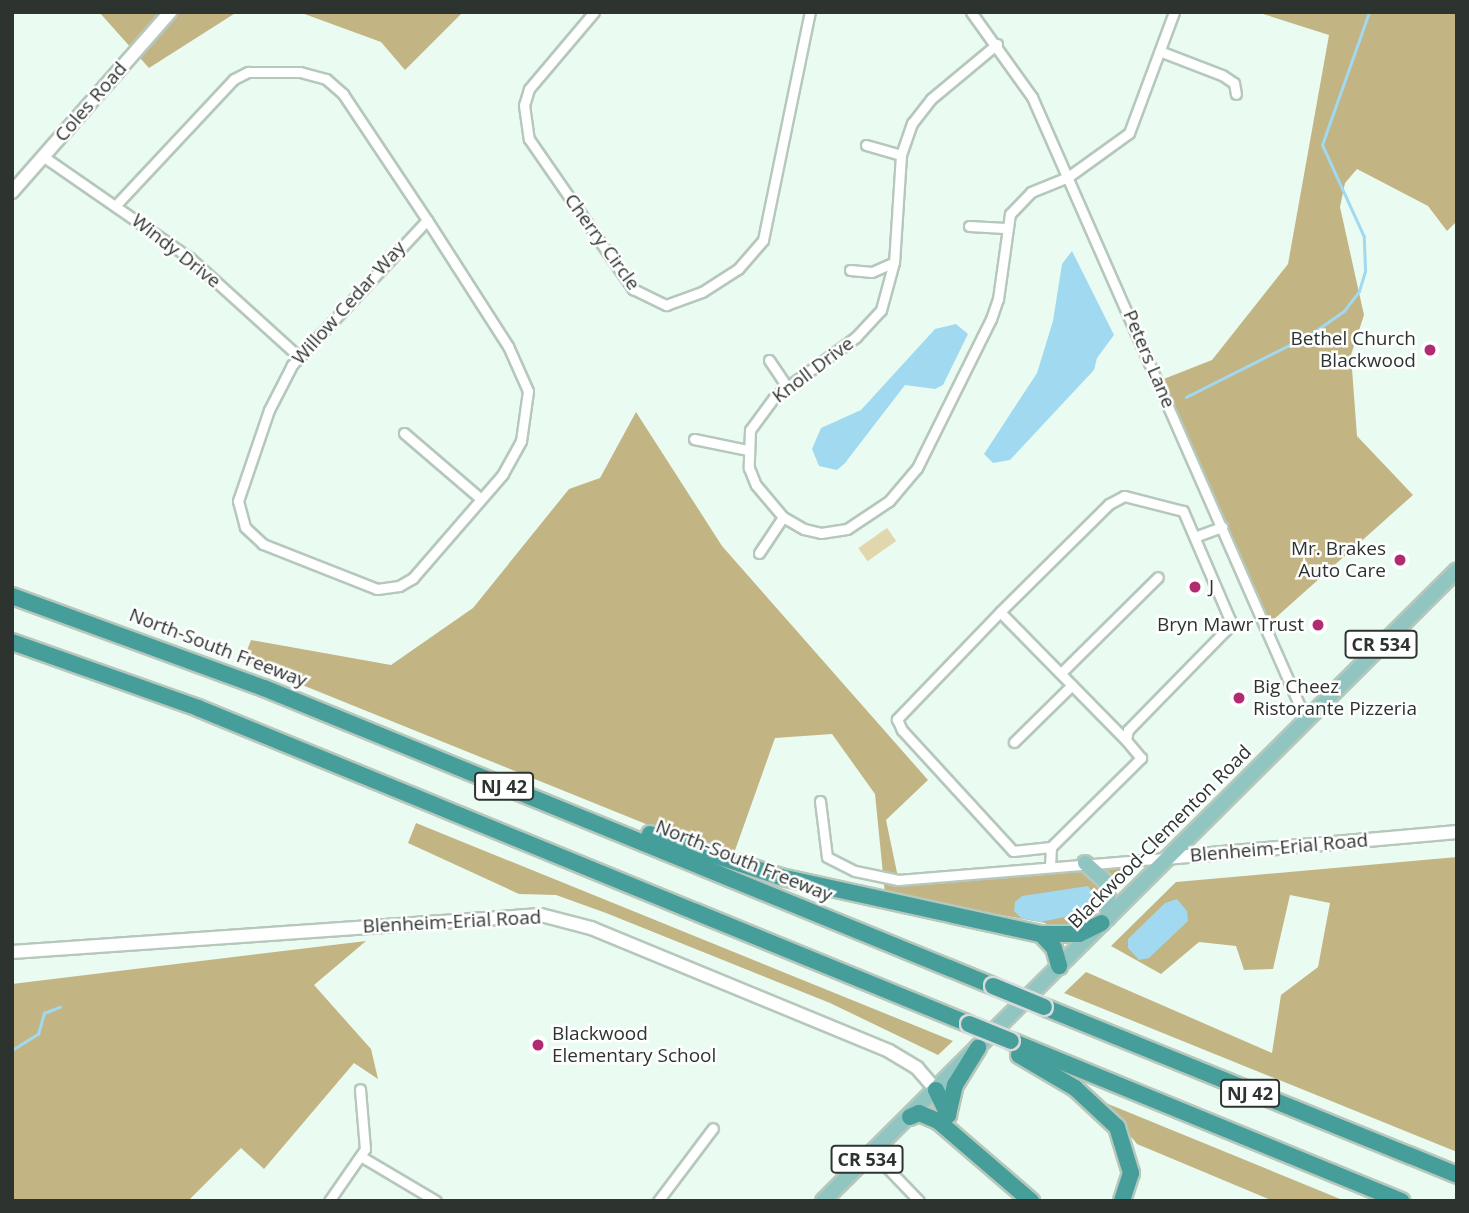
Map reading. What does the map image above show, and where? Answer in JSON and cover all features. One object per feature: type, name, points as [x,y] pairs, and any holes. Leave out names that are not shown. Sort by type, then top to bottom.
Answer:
[{"type":"highway","name":"North-South Freeway","points":[[12,596],[187,658],[1457,1175]]},
{"type":"highway","name":"NJ 42","points":[[12,642],[211,713],[947,1014],[967,1028],[1008,1045],[1402,1201]]},
{"type":"highway","points":[[498,783],[780,877],[1041,934],[1079,934],[1105,921]]},
{"type":"highway","points":[[1041,934],[1054,948],[1059,966]]},
{"type":"highway","points":[[1008,1045],[1075,1088],[1116,1127],[1131,1173],[1122,1201]]},
{"type":"highway","points":[[948,1115],[955,1086],[978,1048]]},
{"type":"highway","points":[[936,1090],[958,1136]]},
{"type":"highway","points":[[910,1116],[930,1115],[958,1136],[1031,1201]]},
{"type":"main road","name":"Coles Road","points":[[12,192],[170,12]]},
{"type":"main road","name":"Blackwood-Clementon Road","points":[[978,1048],[1457,570]]},
{"type":"main road","name":"Blenheim-Erial Road","points":[[1167,858],[1457,832]]},
{"type":"main road","points":[[1085,863],[1108,884],[1105,921]]},
{"type":"main road","name":"Blenheim-Erial Road","points":[[12,952],[541,915],[591,928],[889,1051],[917,1068],[936,1090]]},
{"type":"main road","name":"CR 534","points":[[823,1201],[978,1048]]},
{"type":"street","name":"Cherry Circle","points":[[593,13],[529,89],[524,105],[529,139],[633,289],[666,305],[702,292],[738,269],[763,240],[810,12]]},
{"type":"street","name":"Peters Lane","points":[[971,12],[997,44],[1032,97],[1305,719]]},
{"type":"street","points":[[694,439],[747,450],[757,485],[783,517],[821,533],[847,529],[889,501],[917,468],[991,319],[998,299],[1005,228],[1010,214],[1031,192],[1068,177],[1129,133],[1162,52],[1174,12]]},
{"type":"street","name":"Knoll Drive","points":[[747,450],[750,430],[759,413],[787,387],[870,324],[881,310],[894,262],[901,155],[919,110],[997,44]]},
{"type":"street","points":[[1162,52],[1222,75],[1234,83],[1236,94]]},
{"type":"street","name":"Willow Cedar Way","points":[[115,206],[234,79],[278,69],[319,76],[343,94],[426,220],[508,346],[528,391],[521,440],[503,474],[413,578],[400,586],[377,589],[263,544],[245,527],[238,501],[269,410],[299,357],[426,220]]},
{"type":"street","points":[[866,145],[901,155]]},
{"type":"street","name":"Windy Drive","points":[[44,157],[190,258],[299,357]]},
{"type":"street","points":[[969,226],[1005,228]]},
{"type":"street","points":[[850,270],[872,272],[894,262]]},
{"type":"street","points":[[769,360],[787,387]]},
{"type":"street","points":[[404,433],[481,499]]},
{"type":"street","points":[[1015,870],[1013,850],[902,730],[897,719],[1000,612],[1118,497],[1183,511],[1197,536],[1230,620],[1226,629],[1128,730],[1126,740]]},
{"type":"street","points":[[759,553],[783,517]]},
{"type":"street","points":[[1197,536],[1222,527]]},
{"type":"street","points":[[1061,673],[1158,578]]},
{"type":"street","points":[[1000,612],[1142,758],[1051,846],[1013,850]]},
{"type":"street","points":[[1014,742],[1072,685]]},
{"type":"street","name":"Blenheim-Erial Road","points":[[820,802],[824,852],[836,864],[898,880],[1167,858]]},
{"type":"street","points":[[1050,866],[1051,846]]},
{"type":"street","points":[[329,1201],[365,1149],[360,1088]]},
{"type":"street","points":[[658,1201],[713,1128]]},
{"type":"street","points":[[873,1153],[919,1201]]},
{"type":"street","points":[[362,1157],[436,1201]]},
{"type":"shaded area","points":[[99,12],[237,12],[149,68]]},
{"type":"shaded area","points":[[299,12],[463,12],[405,70],[381,42]]},
{"type":"shaded area","points":[[1257,12],[1457,12],[1457,221],[1447,231],[1428,206],[1357,169],[1345,183],[1340,207],[1364,315],[1351,355],[1357,436],[1413,495],[1264,628],[1156,382],[1212,360],[1288,264],[1329,35]]},
{"type":"shaded area","points":[[636,412],[722,546],[928,780],[886,820],[900,887],[1136,860],[1061,934],[1045,923],[885,894],[875,794],[832,734],[775,738],[733,856],[735,860],[243,661],[251,640],[391,665],[473,608],[569,489],[600,478]]},
{"type":"shaded area","points":[[887,528],[896,541],[868,561],[858,548]]},
{"type":"shaded area","points":[[416,823],[953,1041],[938,1055],[830,1003],[606,913],[556,895],[519,894],[408,843]]},
{"type":"shaded area","points":[[1457,857],[1457,1152],[1064,993],[1086,972],[1272,1053],[1281,995],[1318,967],[1330,903],[1290,895],[1273,969],[1244,970],[1236,946],[1199,942],[1161,974],[1111,946],[1176,882]]},
{"type":"shaded area","points":[[366,941],[314,985],[371,1049],[378,1079],[354,1063],[264,1169],[241,1148],[188,1201],[12,1201],[12,984]]},
{"type":"shaded area","points":[[1101,1101],[1345,1201],[1273,1201],[1137,1144]]},
{"type":"water","points":[[1072,251],[1114,335],[1097,358],[1094,370],[1010,460],[993,463],[984,454],[1037,373],[1053,321],[1062,264]]},
{"type":"water","points":[[956,324],[968,334],[943,385],[935,389],[905,385],[845,463],[837,470],[819,466],[812,449],[821,428],[861,410],[935,329]]},
{"type":"water","points":[[1088,886],[1094,895],[1088,912],[1041,922],[1021,918],[1014,911],[1015,902],[1022,896]]},
{"type":"water","points":[[1177,899],[1187,911],[1188,921],[1149,958],[1139,960],[1128,948],[1128,939],[1165,903]]},
{"type":"waterway","points":[[1186,397],[1311,334],[1344,311],[1359,291],[1365,271],[1364,237],[1322,145],[1369,12]]},
{"type":"waterway","points":[[12,1050],[38,1034],[44,1013],[60,1007]]},
{"type":"place","name":"Bethel Church Blackwood","points":[[1430,350]]},
{"type":"place","name":"Mr. Brakes Auto Care","points":[[1400,560]]},
{"type":"place","name":"J","points":[[1195,587]]},
{"type":"place","name":"Bryn Mawr Trust","points":[[1318,625]]},
{"type":"place","name":"Big Cheez Ristorante Pizzeria","points":[[1239,698]]},
{"type":"place","name":"Blackwood Elementary School","points":[[538,1045]]}]
